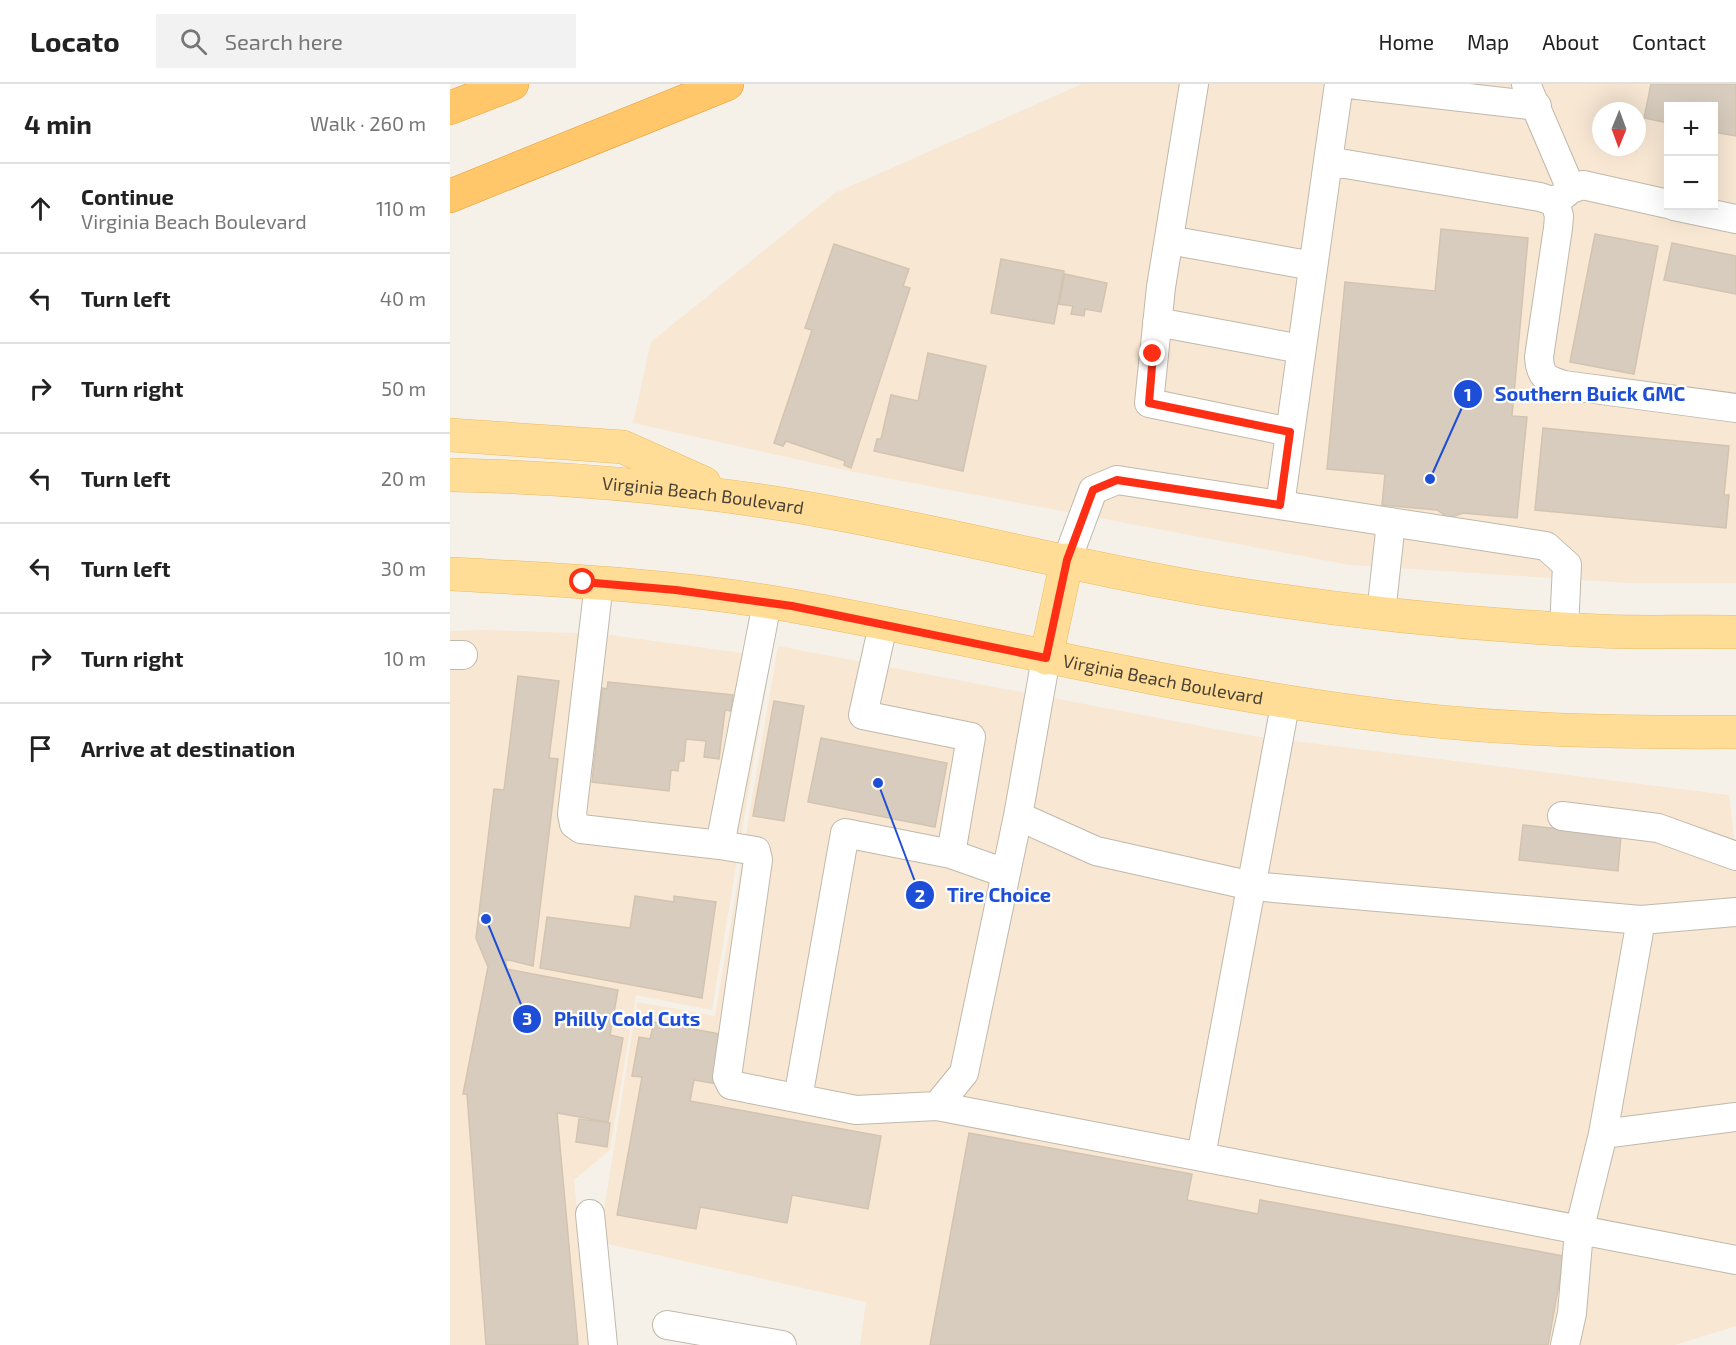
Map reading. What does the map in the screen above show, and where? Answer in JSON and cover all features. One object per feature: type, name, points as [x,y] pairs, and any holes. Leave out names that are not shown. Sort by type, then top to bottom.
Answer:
[{"type":"highway","points":[[450,108],[512,84]]},
{"type":"highway","points":[[450,196],[727,84]]},
{"type":"main road","points":[[450,435],[622,447],[738,498]]},
{"type":"main road","name":"Virginia Beach Boulevard","points":[[450,475],[520,476],[676,489],[789,505],[1220,591],[1380,614],[1564,628],[1736,632]]},
{"type":"main road","points":[[1046,658],[1067,560]]},
{"type":"main road","name":"Virginia Beach Boulevard","points":[[450,574],[599,583],[767,603],[1046,658],[1358,712],[1486,726],[1599,732],[1736,732]]},
{"type":"lane","points":[[1194,84],[1157,322],[1149,403],[1290,432]]},
{"type":"lane","points":[[1280,505],[1339,84]]},
{"type":"lane","points":[[1348,84],[1532,95],[1563,196],[1539,357],[1539,371],[1548,381],[1563,385],[1736,408]]},
{"type":"lane","points":[[1328,161],[1540,197],[1563,196],[1583,185],[1664,203]]},
{"type":"lane","points":[[1693,210],[1736,219]]},
{"type":"lane","points":[[1169,240],[1313,266]]},
{"type":"lane","points":[[1157,322],[1301,349]]},
{"type":"lane","points":[[1067,560],[1093,490],[1117,480],[1546,546],[1567,565],[1564,628]]},
{"type":"lane","points":[[1380,614],[1391,522]]},
{"type":"lane","points":[[599,583],[572,814],[574,824],[581,829],[749,848],[756,851],[758,860],[727,1077],[731,1084],[739,1088],[856,1110],[937,1106],[1201,1155],[1736,1260]]},
{"type":"lane","points":[[720,845],[767,603]]},
{"type":"lane","points":[[883,625],[863,715],[971,737],[951,854]]},
{"type":"lane","points":[[937,1106],[964,1073],[1018,816],[1046,658]]},
{"type":"lane","points":[[1201,1155],[1286,700]]},
{"type":"lane","points":[[1018,816],[1096,850],[1252,886],[1641,920],[1736,912]]},
{"type":"lane","points":[[1562,816],[1658,828],[1736,856]]},
{"type":"lane","points":[[798,1098],[845,833],[951,854],[1005,873]]},
{"type":"lane","points":[[1565,1345],[1572,1313],[1579,1231],[1603,1134],[1641,920]]},
{"type":"lane","points":[[1603,1134],[1736,1117]]},
{"type":"lane","points":[[590,1214],[603,1345]]},
{"type":"lane","points":[[667,1325],[782,1345]]},
{"type":"shaded area","points":[[1082,84],[1736,84],[1736,583],[1629,583],[1350,565],[854,472],[633,423],[651,342],[835,193]]},
{"type":"shaded area","points":[[450,631],[603,634],[771,657],[712,1010],[636,995],[610,1150],[574,1180],[590,1345],[450,1345]]},
{"type":"shaded area","points":[[778,646],[1253,736],[1729,795],[1736,855],[1736,1326],[1675,1345],[860,1345],[866,1302],[599,1242],[637,1002],[715,1016]]},
{"type":"building","points":[[1651,84],[1736,84],[1736,136],[1718,133],[1718,102],[1664,102],[1664,122],[1646,118]]},
{"type":"building","points":[[1441,229],[1528,238],[1512,416],[1527,417],[1517,518],[1463,513],[1449,518],[1437,510],[1382,505],[1385,474],[1327,469],[1345,282],[1435,291]]},
{"type":"building","points":[[1595,234],[1658,246],[1634,374],[1570,362]]},
{"type":"building","points":[[1672,243],[1736,256],[1736,294],[1664,280]]},
{"type":"building","points":[[834,244],[909,269],[903,286],[910,288],[851,468],[844,465],[845,461],[786,441],[783,446],[774,443],[812,330],[805,328]]},
{"type":"building","points":[[1001,259],[1064,271],[1054,324],[991,313]]},
{"type":"building","points":[[1065,274],[1107,283],[1101,312],[1085,309],[1084,316],[1071,314],[1073,306],[1059,304]]},
{"type":"building","points":[[928,353],[986,366],[963,471],[874,451],[877,439],[881,439],[891,395],[918,401]]},
{"type":"building","points":[[1543,428],[1729,446],[1724,495],[1729,495],[1726,528],[1535,510]]},
{"type":"building","points":[[518,676],[559,681],[549,758],[558,759],[533,966],[505,959],[507,969],[618,990],[610,1035],[623,1038],[608,1122],[557,1113],[578,1345],[486,1345],[467,1094],[463,1094],[488,967],[476,938],[494,789],[504,790]]},
{"type":"building","points":[[608,682],[733,695],[731,711],[725,710],[719,759],[704,757],[706,741],[686,739],[684,761],[679,761],[678,771],[671,770],[669,791],[592,782],[602,688],[607,689]]},
{"type":"building","points":[[774,701],[804,706],[784,821],[753,816]]},
{"type":"building","points":[[821,738],[947,763],[935,827],[808,802]]},
{"type":"building","points":[[1523,825],[1621,836],[1618,871],[1519,860]]},
{"type":"building","points":[[635,896],[674,902],[674,896],[716,902],[702,998],[540,968],[547,917],[630,928]]},
{"type":"building","points":[[654,1022],[726,1035],[717,1084],[694,1080],[690,1101],[881,1136],[868,1209],[792,1195],[787,1223],[700,1207],[696,1229],[617,1215],[642,1077],[632,1076],[639,1037],[650,1039]]},
{"type":"building","points":[[579,1119],[610,1123],[607,1147],[576,1142]]},
{"type":"building","points":[[969,1133],[1192,1174],[1187,1200],[1258,1214],[1260,1200],[1564,1256],[1548,1345],[930,1345]]},
{"type":"place","name":"Southern Buick GMC","points":[[1430,479]]},
{"type":"place","name":"Tire Choice","points":[[878,783]]},
{"type":"place","name":"Philly Cold Cuts","points":[[486,919]]},
{"type":"route","points":[[583,582],[676,590],[792,606],[1046,658],[1067,560],[1093,490],[1117,480],[1280,505],[1290,432],[1149,403],[1153,354]]}]
